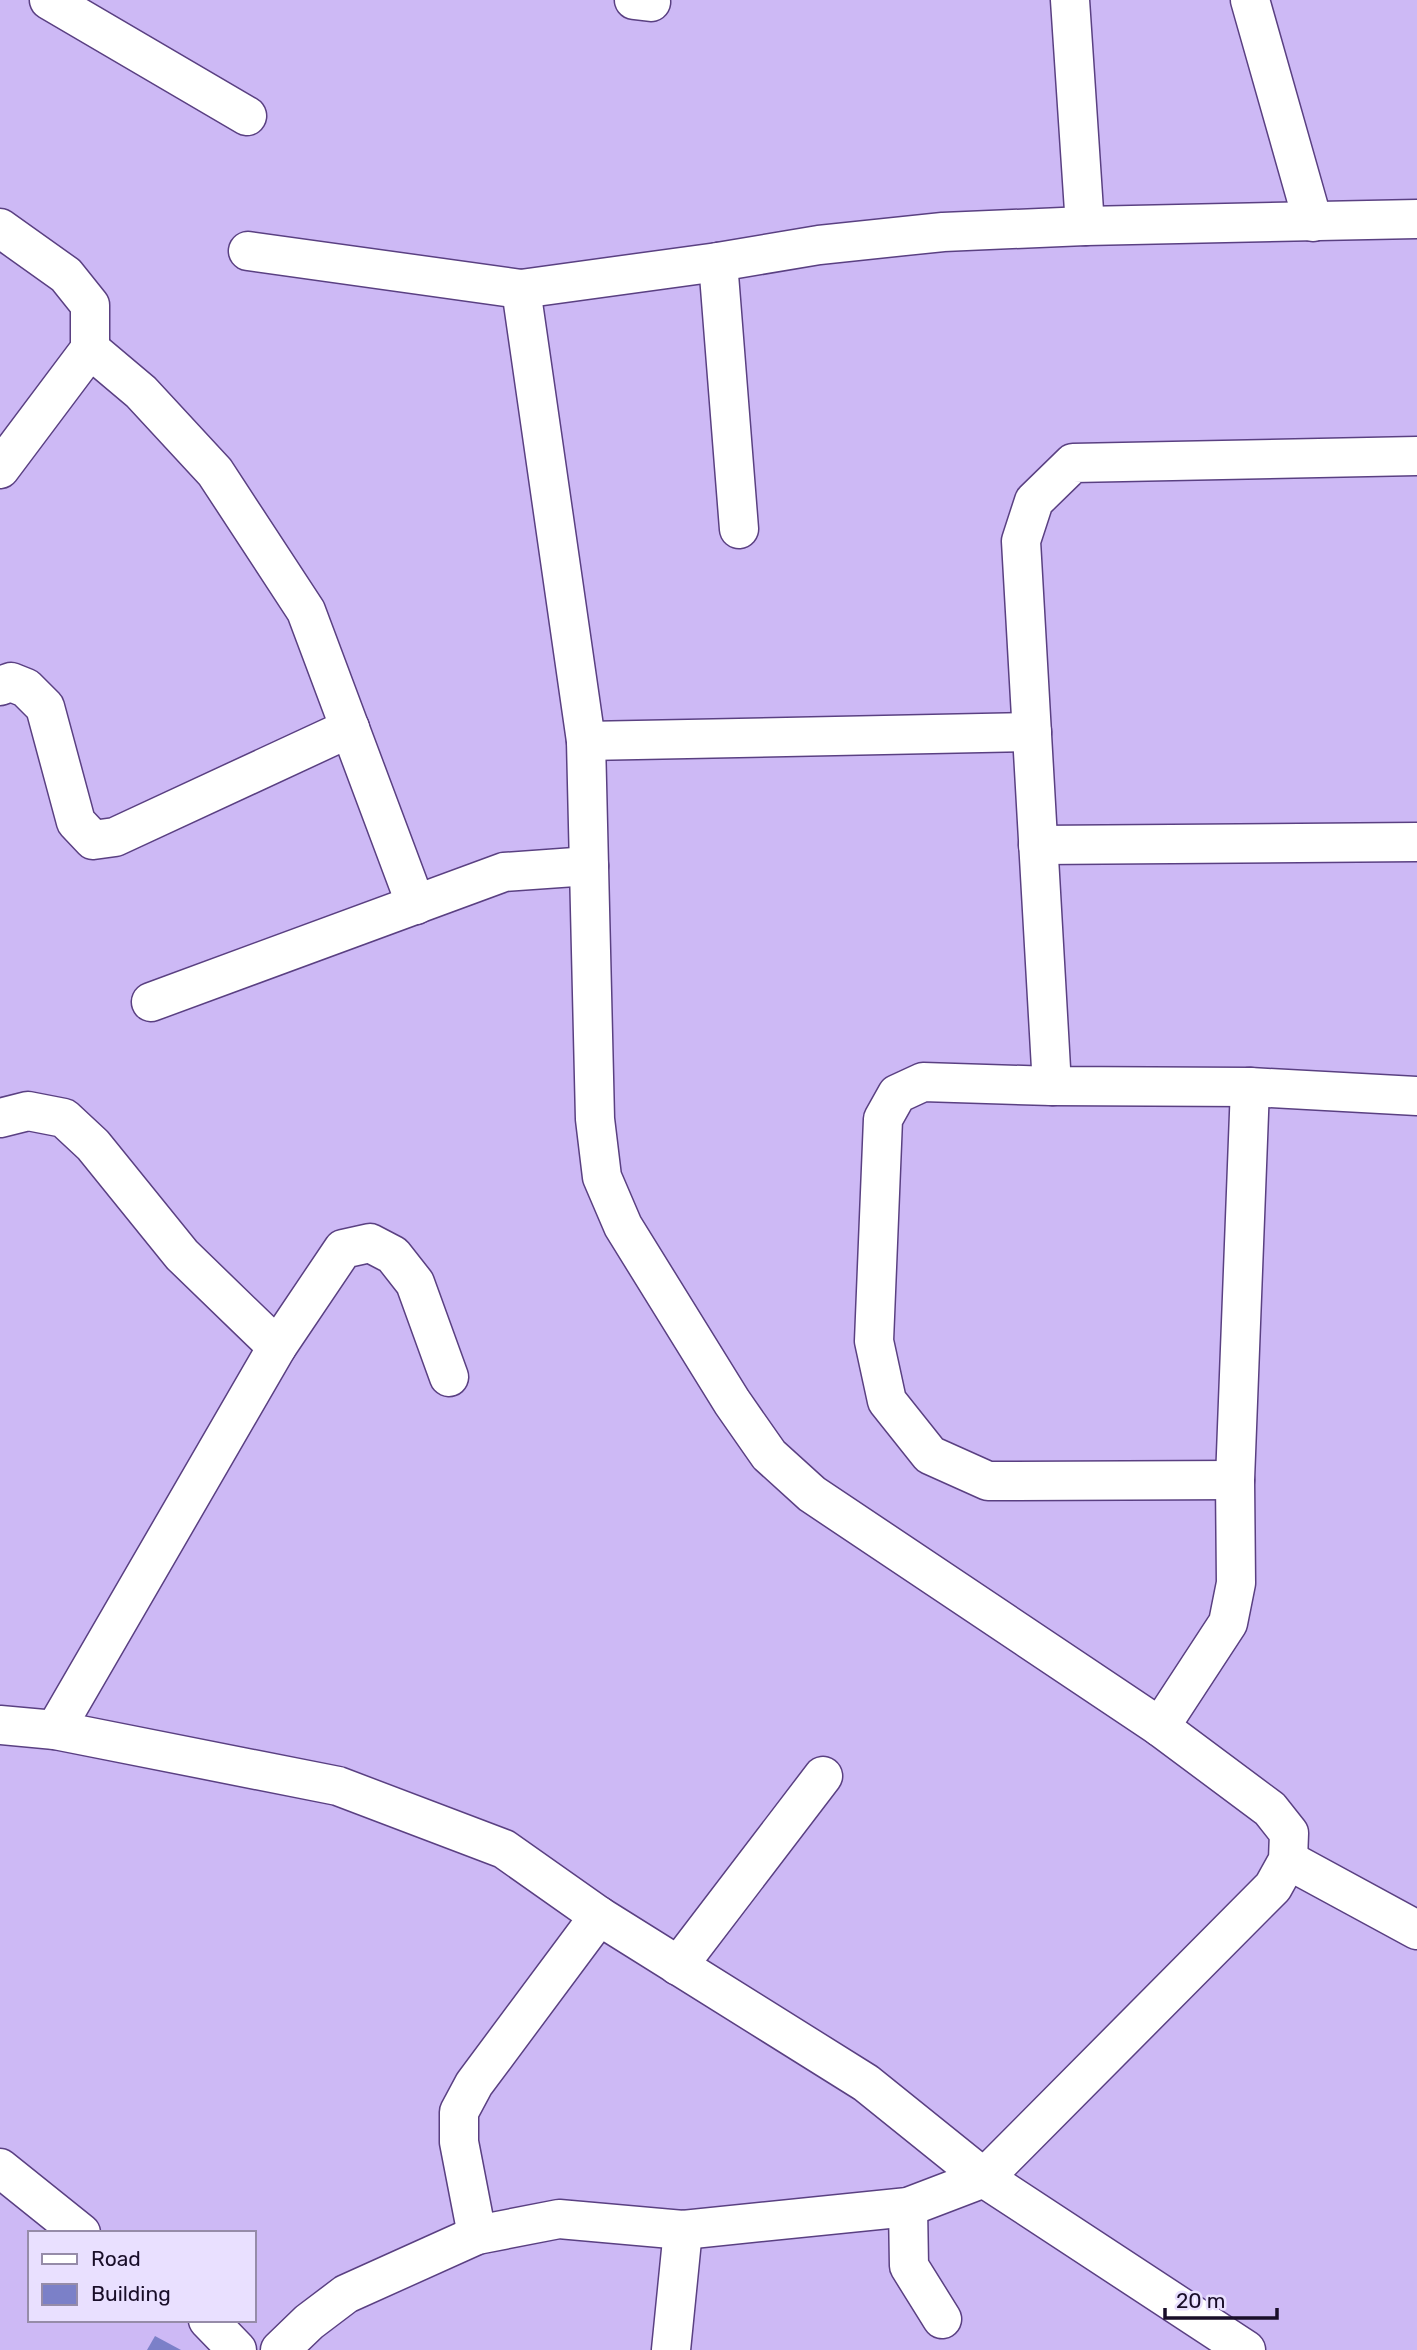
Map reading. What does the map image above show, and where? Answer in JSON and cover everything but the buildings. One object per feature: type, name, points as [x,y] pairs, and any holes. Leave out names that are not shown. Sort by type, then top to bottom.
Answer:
[{"type":"street","points":[[49,0],[247,116]]},
{"type":"street","points":[[1070,0],[1085,226]]},
{"type":"street","points":[[1250,0],[1313,222]]},
{"type":"street","points":[[247,251],[521,289],[718,262],[818,245],[943,232],[1085,226],[1417,219]]},
{"type":"street","points":[[0,228],[66,275],[90,305],[90,349],[0,469]]},
{"type":"street","points":[[718,262],[739,529]]},
{"type":"street","points":[[280,2350],[309,2322],[346,2294],[477,2235],[559,2219],[683,2230],[908,2207],[985,2178],[1273,1887],[1288,1860],[1289,1833],[1270,1809],[1160,1727],[812,1494],[769,1455],[732,1402],[622,1226],[602,1177],[595,1119],[586,741],[521,289]]},
{"type":"street","points":[[90,349],[141,391],[215,472],[306,611],[416,905]]},
{"type":"street","points":[[1052,1086],[1021,541],[1034,501],[1073,463],[1417,456]]},
{"type":"street","points":[[0,686],[11,682],[26,688],[45,707],[76,822],[93,840],[115,836],[350,728]]},
{"type":"street","points":[[586,741],[1032,732]]},
{"type":"street","points":[[1038,845],[1417,842]]},
{"type":"street","points":[[151,1002],[504,872],[589,866]]},
{"type":"street","points":[[1235,1480],[988,1481],[930,1455],[887,1401],[874,1341],[883,1119],[897,1094],[923,1082],[1250,1087],[1417,1096]]},
{"type":"street","points":[[1160,1727],[1228,1623],[1236,1583],[1235,1480],[1250,1087]]},
{"type":"street","points":[[0,1118],[29,1111],[64,1118],[93,1145],[182,1255],[277,1347]]},
{"type":"street","points":[[55,1730],[277,1347],[343,1249],[370,1243],[393,1255],[415,1283],[449,1377]]},
{"type":"street","points":[[0,1725],[55,1730],[338,1786],[504,1849],[598,1916],[866,2083],[985,2178],[1246,2350]]},
{"type":"street","points":[[678,1966],[823,1776]]},
{"type":"street","points":[[1288,1860],[1417,1930]]},
{"type":"street","points":[[477,2235],[459,2142],[459,2112],[474,2084],[598,1916]]},
{"type":"street","points":[[0,2168],[79,2231]]},
{"type":"street","points":[[908,2207],[909,2266],[942,2319]]},
{"type":"street","points":[[671,2350],[683,2230]]},
{"type":"street","points":[[210,2322],[237,2350]]}]
